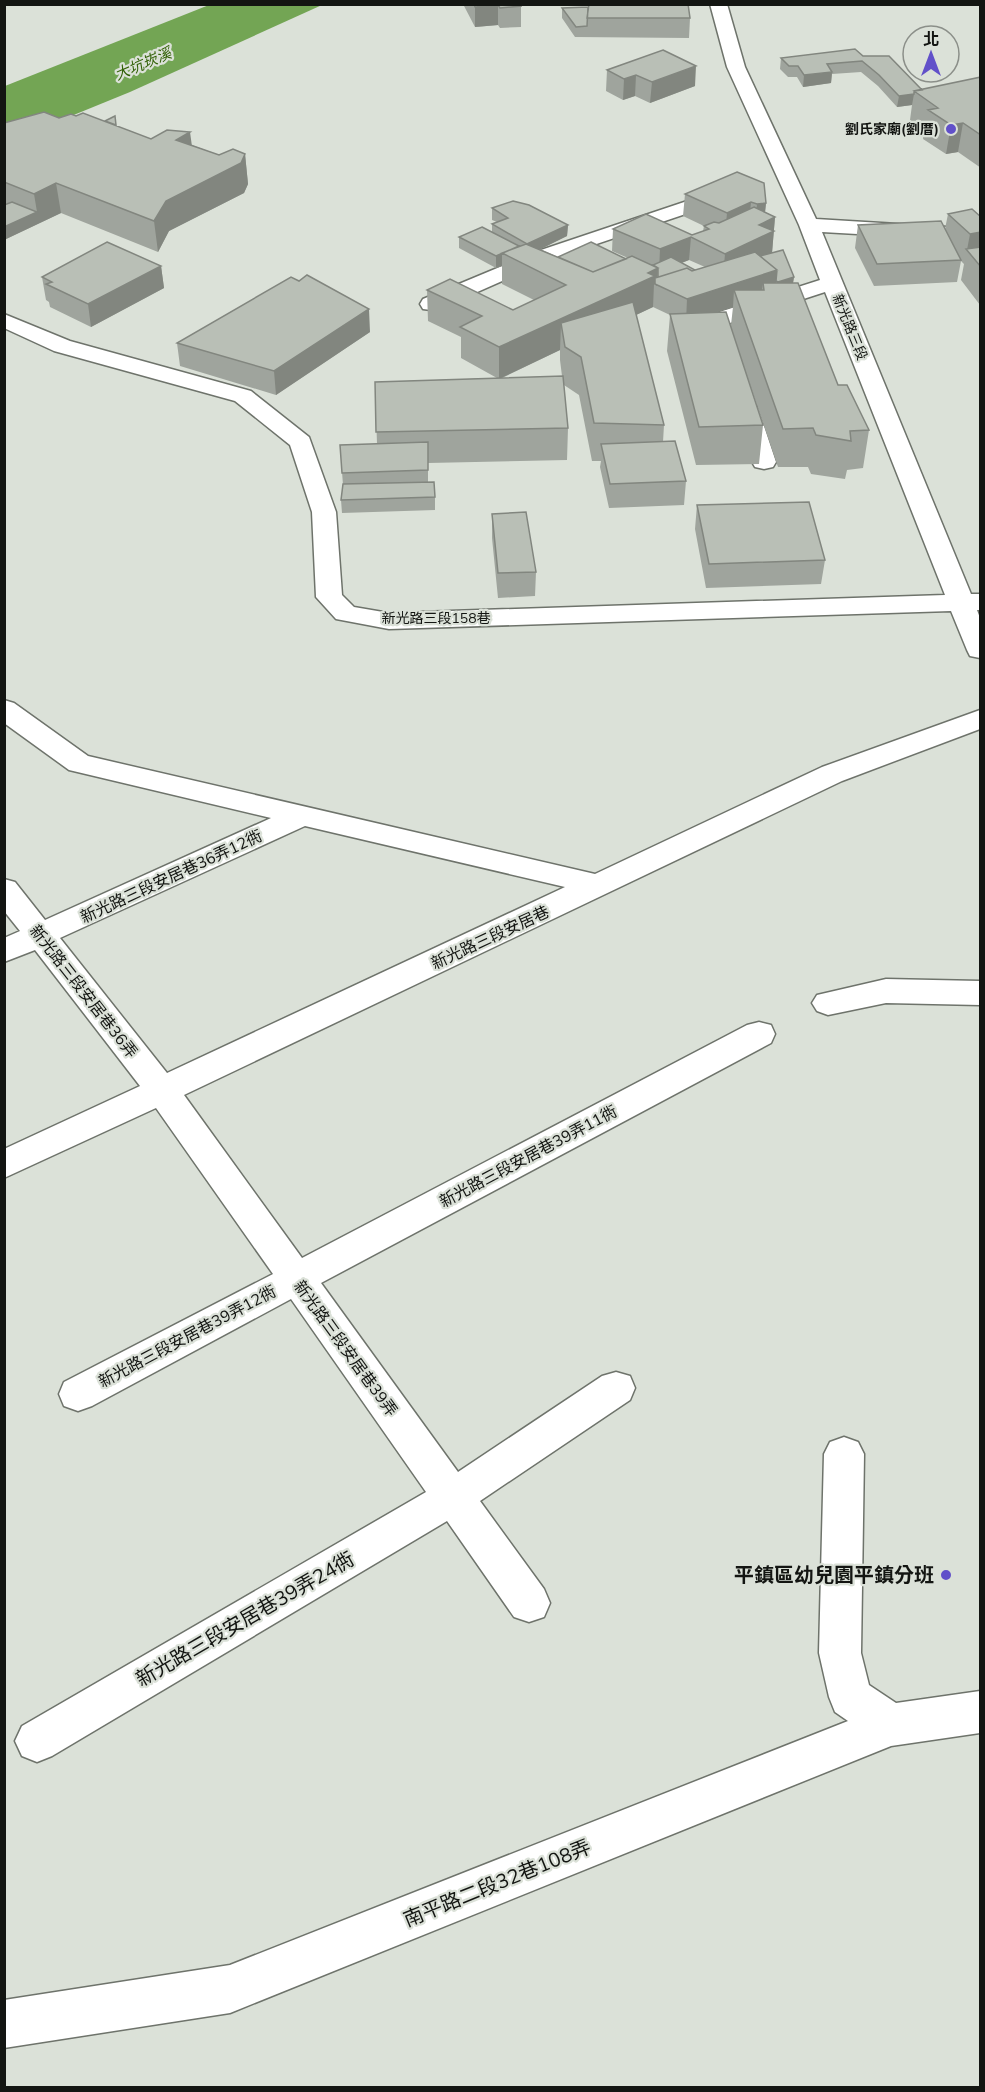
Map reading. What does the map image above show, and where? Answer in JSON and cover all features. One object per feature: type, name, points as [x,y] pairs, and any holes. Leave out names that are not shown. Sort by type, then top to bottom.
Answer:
[{"type":"street","name":"新光路三段","points":[[718,4],[736,67],[809,225],[971,602],[981,650]]},
{"type":"street","points":[[431,304],[545,255],[784,175]]},
{"type":"street","points":[[809,225],[981,235]]},
{"type":"street","points":[[764,462],[718,320],[832,283]]},
{"type":"street","name":"新光路三段158巷","points":[[4,320],[62,346],[243,396],[301,442],[324,512],[329,597],[345,613],[389,621],[971,602]]},
{"type":"street","points":[[4,709],[79,763],[599,885]]},
{"type":"street","name":"新光路三段安居巷","points":[[4,1165],[163,1092],[832,774],[981,719]]},
{"type":"street","name":"新光路三段安居巷36弄12衖","points":[[4,951],[302,816]]},
{"type":"street","name":"新光路三段安居巷36弄","points":[[4,890],[163,1092]]},
{"type":"street","points":[[828,1003],[886,991],[981,993]]},
{"type":"street","name":"新光路三段安居巷39弄11衖","points":[[297,1279],[759,1034]]},
{"type":"street","name":"新光路三段安居巷39弄","points":[[163,1092],[529,1603]]},
{"type":"street","name":"新光路三段安居巷39弄12衖","points":[[78,1394],[297,1279]]},
{"type":"street","name":"新光路三段安居巷39弄24衖","points":[[37,1741],[453,1497],[616,1388]]},
{"type":"street","points":[[844,1454],[840,1653],[850,1697],[891,1725]]},
{"type":"street","name":"南平路二段32巷108弄","points":[[4,2024],[230,1989],[891,1725],[981,1712]]},
{"type":"water","name":"大坑崁溪","points":[[209,5],[322,5],[130,92],[5,143],[5,86]]},
{"type":"building","points":[[474,4],[520,4],[521,6],[475,7]]},
{"type":"building","points":[[589,4],[688,4],[690,18],[587,18]]},
{"type":"building","points":[[588,7],[587,26],[576,27],[562,8]]},
{"type":"building","points":[[855,49],[863,56],[889,56],[901,68],[901,84],[916,84],[922,90],[914,91],[914,94],[899,96],[862,61],[827,64],[832,72],[804,75],[798,66],[789,66],[781,58]]},
{"type":"building","points":[[663,50],[696,66],[652,82],[636,75],[624,79],[607,70]]},
{"type":"building","points":[[981,77],[981,135],[963,123],[951,125],[928,110],[938,108],[914,91],[948,84],[961,84],[961,81]]},
{"type":"building","points":[[44,112],[59,118],[83,113],[151,139],[167,130],[190,132],[176,140],[219,155],[233,149],[245,154],[241,163],[166,201],[154,221],[56,183],[34,194],[4,182],[4,123]]},
{"type":"building","points":[[115,116],[116,125],[105,121]]},
{"type":"building","points":[[737,172],[764,183],[766,203],[751,202],[727,213],[685,194]]},
{"type":"building","points":[[513,201],[529,205],[568,225],[527,244],[492,224],[508,218],[492,208]]},
{"type":"building","points":[[12,202],[37,212],[4,227],[4,205]]},
{"type":"building","points":[[754,207],[775,217],[759,225],[774,231],[725,254],[691,237],[660,249],[613,229],[646,214],[692,235],[709,229],[704,226],[714,222],[719,223]]},
{"type":"building","points":[[972,209],[981,217],[981,232],[970,234],[948,214]]},
{"type":"building","points":[[941,221],[961,260],[877,264],[858,225]]},
{"type":"building","points":[[482,227],[519,246],[496,256],[459,237]]},
{"type":"building","points":[[107,242],[161,266],[88,304],[46,284],[52,282],[42,277]]},
{"type":"building","points":[[591,242],[626,259],[593,272],[558,257]]},
{"type":"building","points":[[526,244],[593,272],[632,256],[658,268],[648,273],[655,276],[499,347],[460,327],[482,316],[427,290],[450,279],[513,310],[566,285],[502,253]]},
{"type":"building","points":[[981,247],[981,267],[966,249]]},
{"type":"building","points":[[783,250],[794,277],[778,282],[776,281],[777,270],[760,256]]},
{"type":"building","points":[[755,252],[777,270],[687,299],[655,284],[655,278],[687,268],[692,271]]},
{"type":"building","points":[[671,257],[695,270],[687,268],[659,277],[658,268],[653,265]]},
{"type":"building","points":[[307,275],[369,309],[274,371],[177,343],[291,277],[299,281]]},
{"type":"building","points":[[763,283],[798,283],[838,385],[847,385],[869,430],[850,431],[851,441],[816,435],[813,428],[783,429],[734,290],[764,290]]},
{"type":"building","points":[[633,302],[664,425],[594,423],[581,357],[565,347],[561,323]]},
{"type":"building","points":[[726,312],[763,425],[699,427],[670,314]]},
{"type":"building","points":[[563,376],[568,428],[376,432],[375,382]]},
{"type":"building","points":[[675,441],[686,481],[610,484],[601,444]]},
{"type":"building","points":[[428,442],[428,470],[342,473],[340,445]]},
{"type":"building","points":[[434,482],[435,497],[341,500],[343,484]]},
{"type":"building","points":[[809,502],[825,560],[709,564],[697,505]]},
{"type":"building","points":[[526,512],[536,572],[498,573],[492,514]]},
{"type":"place","name":"劉氏家廟(劉厝)","points":[[951,129]]},
{"type":"place","name":"平鎮區幼兒園平鎮分班","points":[[946,1575]]}]
